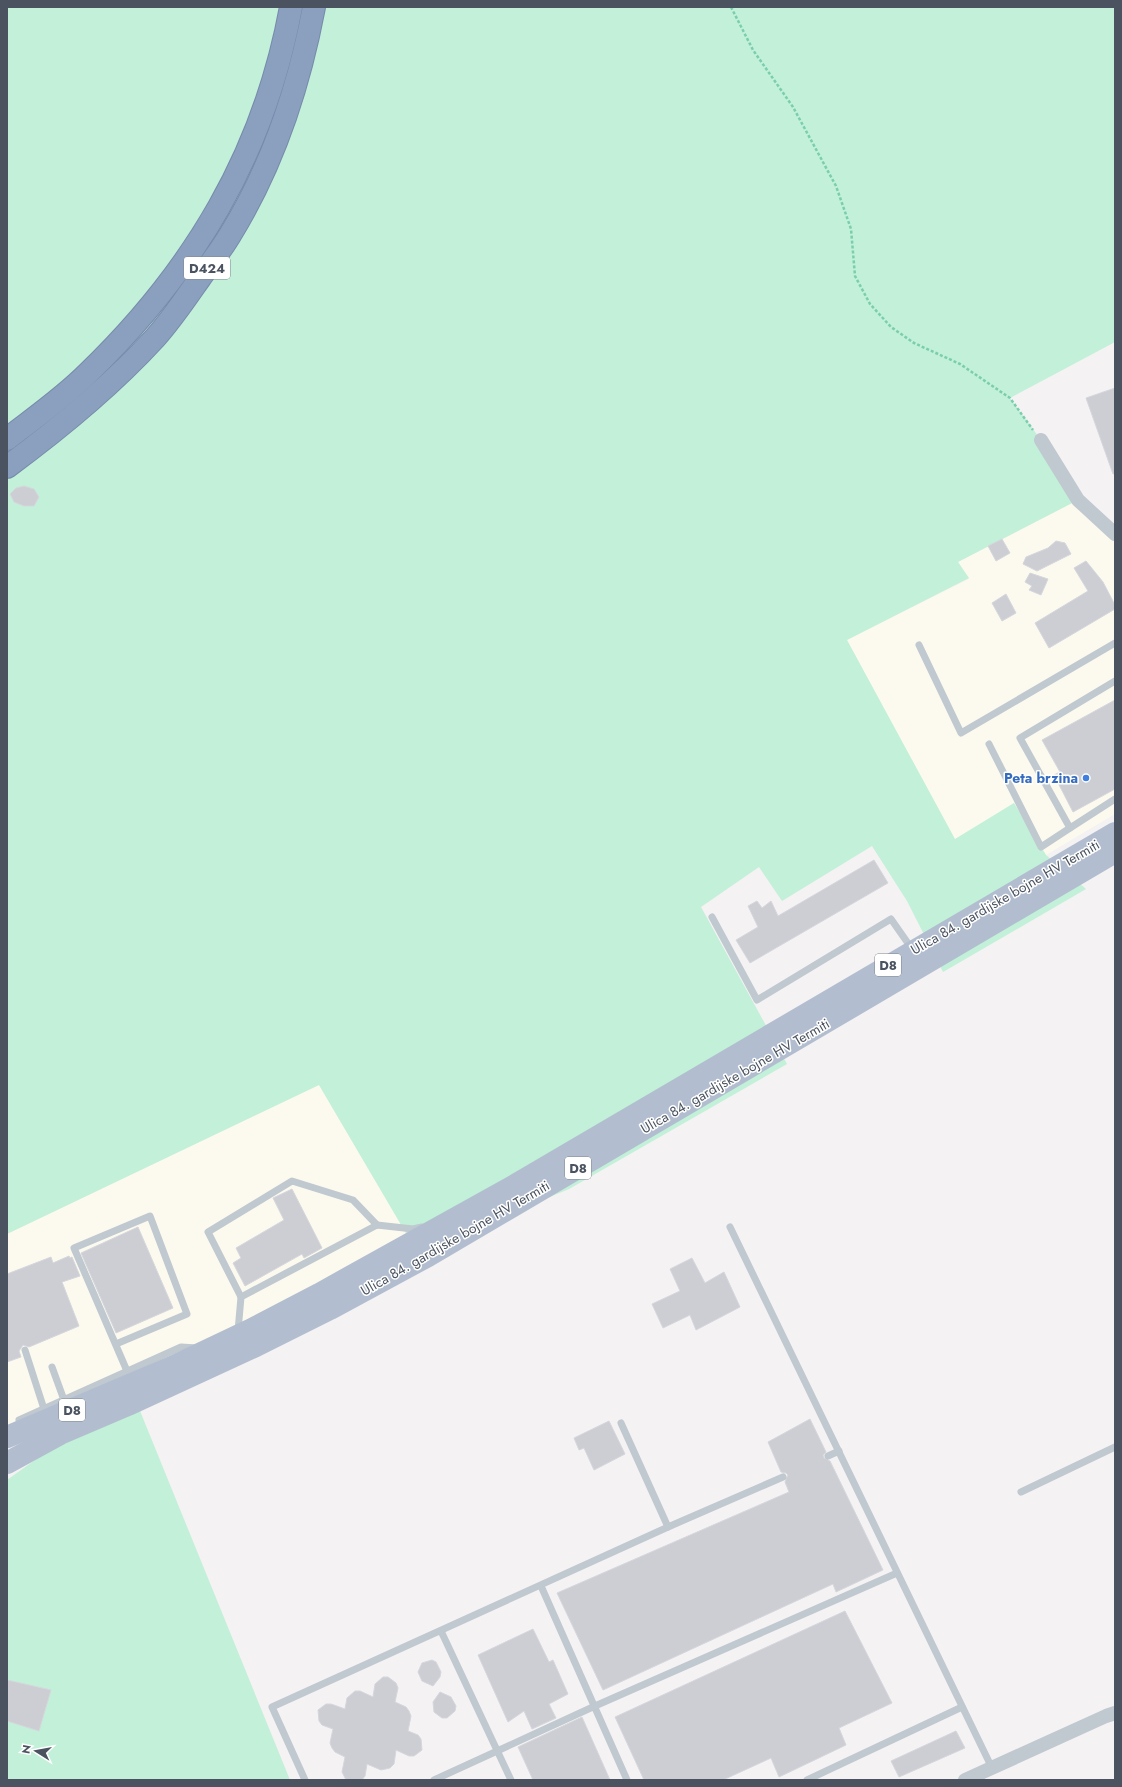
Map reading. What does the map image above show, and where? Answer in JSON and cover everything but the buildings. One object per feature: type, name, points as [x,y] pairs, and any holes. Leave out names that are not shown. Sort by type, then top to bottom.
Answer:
[{"type":"highway","name":"D424","points":[[7,439],[86,376],[140,320],[170,283],[203,235],[239,169],[258,127],[274,81],[285,40],[291,7]]},
{"type":"highway","name":"D424","points":[[7,467],[46,438],[108,386],[155,337],[183,303],[230,235],[254,190],[272,150],[306,50],[314,7]]},
{"type":"main road","name":"Ulica 84. gardijske bojne HV Termiti","points":[[10,1430],[131,1385],[211,1349],[388,1256],[542,1169],[1115,833]]},
{"type":"main road","name":"Ulica 84. gardijske bojne HV Termiti","points":[[7,1462],[60,1434],[135,1402],[256,1346],[330,1309],[428,1256],[1115,852]]},
{"type":"street","points":[[1041,440],[1078,500],[1115,534]]},
{"type":"street","points":[[965,1780],[1115,1713]]},
{"type":"lane","points":[[918,645],[961,733],[1115,643]]},
{"type":"lane","points":[[1070,828],[1020,738],[1115,681]]},
{"type":"lane","points":[[989,744],[1041,847],[1115,799]]},
{"type":"lane","points":[[712,917],[757,1000],[891,919],[913,951]]},
{"type":"lane","points":[[442,1216],[510,1180],[542,1169]]},
{"type":"lane","points":[[238,1336],[241,1297],[208,1232],[292,1181],[353,1200],[377,1225]]},
{"type":"lane","points":[[116,1344],[187,1314],[150,1216],[74,1248],[127,1371]]},
{"type":"lane","points":[[241,1297],[377,1225],[413,1229],[430,1223]]},
{"type":"lane","points":[[730,1227],[992,1768]]},
{"type":"lane","points":[[10,1430],[44,1409],[181,1347],[211,1349]]},
{"type":"lane","points":[[25,1350],[44,1409]]},
{"type":"lane","points":[[52,1367],[64,1400]]},
{"type":"lane","points":[[621,1423],[668,1527]]},
{"type":"lane","points":[[1021,1492],[1115,1447]]},
{"type":"lane","points":[[828,1456],[839,1451]]},
{"type":"lane","points":[[305,1780],[272,1707],[668,1527],[783,1477]]},
{"type":"lane","points":[[434,1780],[595,1706],[897,1573]]},
{"type":"lane","points":[[541,1586],[627,1780]]},
{"type":"lane","points":[[441,1631],[511,1780]]},
{"type":"lane","points":[[807,1780],[962,1707]]},
{"type":"path","points":[[731,7],[754,50],[793,107],[836,186],[851,229],[855,276],[870,304],[891,327],[914,343],[960,364],[1010,398],[1041,440]]},
{"type":"shaded area","points":[[1078,500],[1115,534],[1115,814],[1046,855],[1014,803],[955,840],[847,640],[969,579],[958,562]]},
{"type":"shaded area","points":[[319,1085],[417,1252],[7,1446],[7,1234]]},
{"type":"green space","points":[[7,7],[1115,7],[1115,342],[1010,398],[1041,440],[1078,500],[958,562],[969,578],[847,640],[955,839],[1014,803],[1046,855],[1086,889],[943,972],[907,901],[872,846],[782,901],[759,867],[701,907],[787,1064],[569,1189],[417,1252],[319,1085],[7,1234]]},
{"type":"green space","points":[[140,1411],[290,1780],[7,1780],[7,1480],[49,1450]]},
{"type":"place","name":"Peta brzina","points":[[1086,778]]}]
